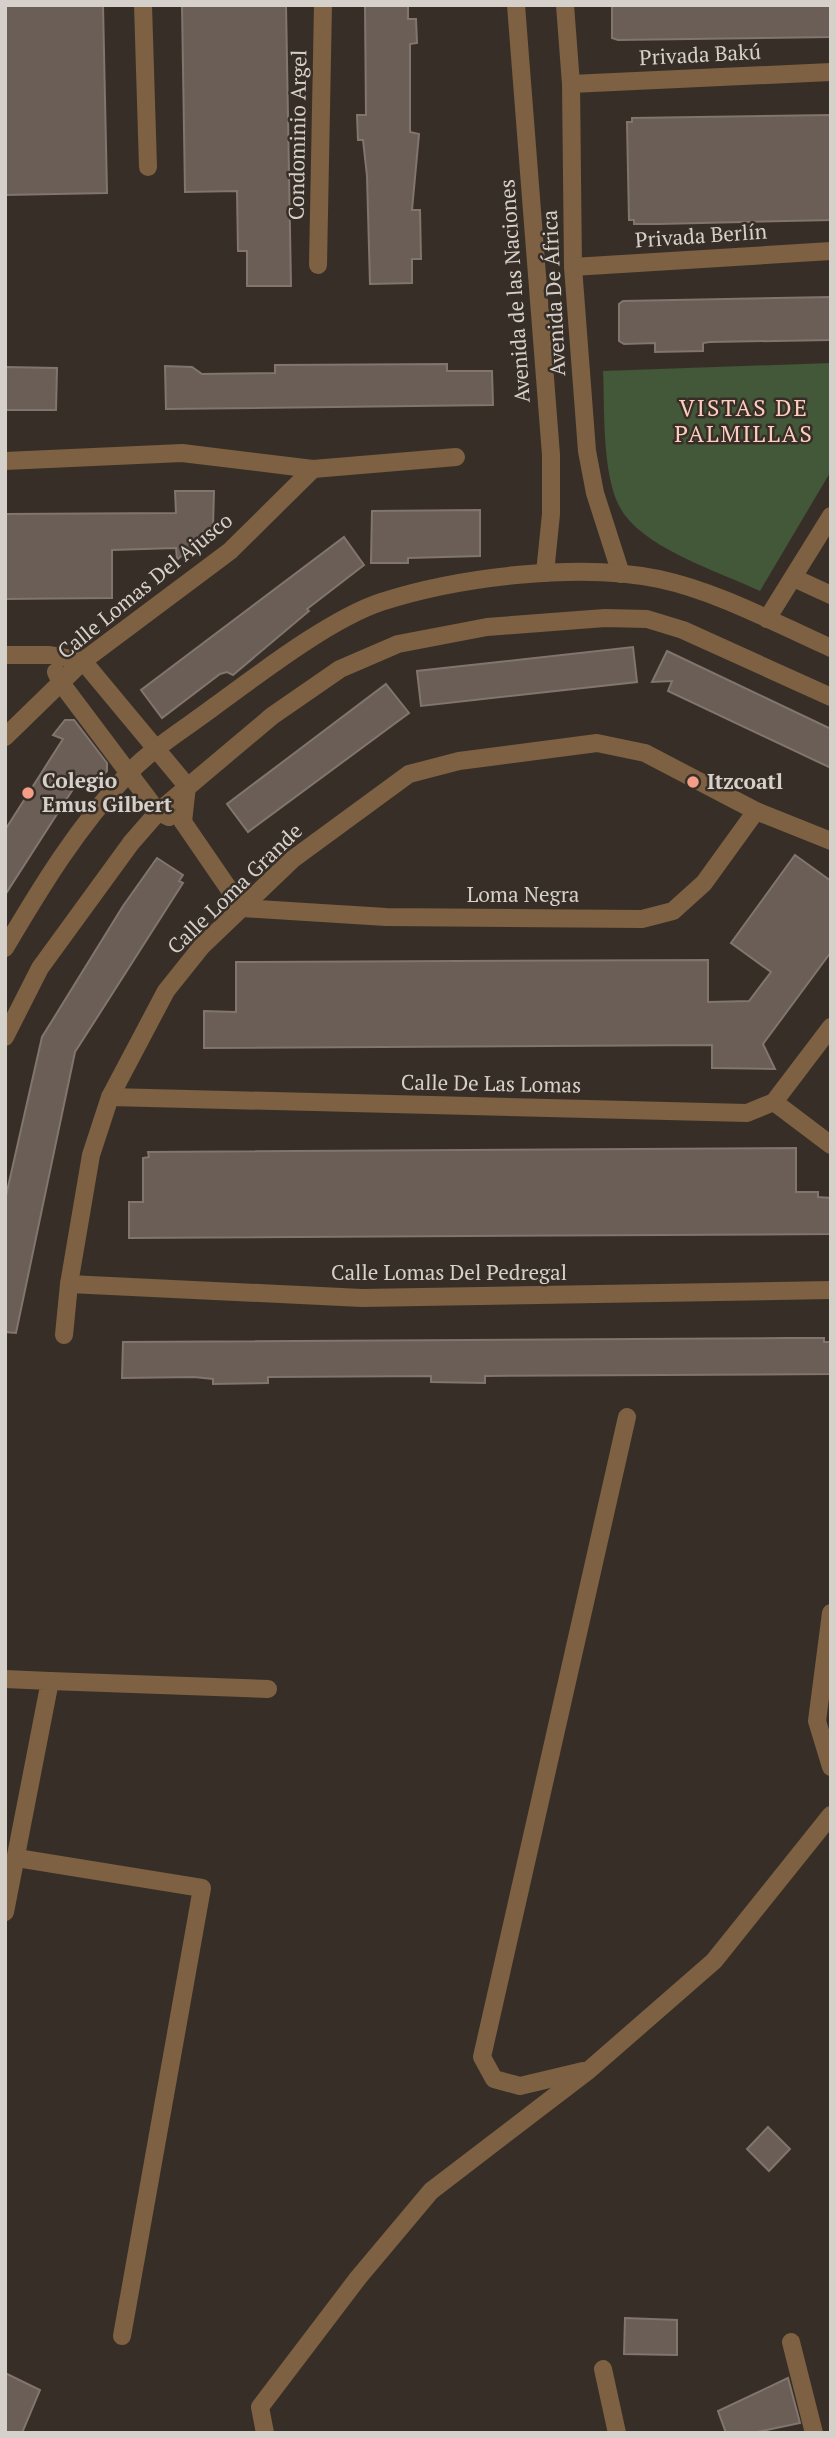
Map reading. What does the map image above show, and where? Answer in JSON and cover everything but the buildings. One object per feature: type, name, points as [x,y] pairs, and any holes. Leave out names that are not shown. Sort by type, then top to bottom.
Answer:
[{"type":"street","points":[[143,5],[148,167]]},
{"type":"street","name":"Condominio Argel","points":[[318,265],[323,5]]},
{"type":"street","name":"Avenida de las Naciones","points":[[516,5],[551,455],[551,514],[545,573]]},
{"type":"street","name":"Avenida De África","points":[[565,5],[571,84],[573,267],[587,451],[595,493],[621,574]]},
{"type":"street","name":"Privada Bakú","points":[[571,84],[831,72]]},
{"type":"street","name":"Privada Berlín","points":[[573,267],[831,251]]},
{"type":"street","points":[[5,461],[182,453],[313,470],[456,457]]},
{"type":"street","name":"Calle Lomas Del Ajusco","points":[[5,737],[83,661],[230,551],[313,470]]},
{"type":"street","points":[[767,619],[831,516]]},
{"type":"street","points":[[5,948],[40,889],[89,818],[129,773],[158,748],[294,651],[379,603],[452,586],[545,573],[621,574],[659,579],[715,597],[831,648]]},
{"type":"street","points":[[794,578],[831,595]]},
{"type":"street","points":[[5,1037],[48,958],[131,843],[158,812],[272,716],[340,669],[398,644],[487,627],[606,618],[647,619],[683,630],[831,697]]},
{"type":"street","points":[[5,654],[50,655],[83,661],[187,786],[183,822]]},
{"type":"street","points":[[50,655],[61,683],[158,812],[183,822],[242,908]]},
{"type":"street","name":"Calle Loma Grande","points":[[64,1335],[69,1284],[91,1155],[110,1097],[166,991],[202,946],[293,859],[409,774],[433,765],[597,743],[645,753],[756,811],[831,841]]},
{"type":"street","name":"Loma Negra","points":[[242,908],[386,917],[642,919],[673,911],[704,883],[756,811]]},
{"type":"street","points":[[831,1027],[774,1102],[831,1144]]},
{"type":"street","name":"Calle De Las Lomas","points":[[110,1097],[747,1114],[774,1102]]},
{"type":"street","name":"Calle Lomas Del Pedregal","points":[[69,1284],[362,1298],[831,1290]]},
{"type":"street","points":[[589,2070],[520,2087],[494,2079],[482,2057],[627,1417]]},
{"type":"street","points":[[831,1613],[817,1721],[831,1768]]},
{"type":"street","points":[[5,1679],[268,1689]]},
{"type":"street","points":[[5,1912],[50,1681]]},
{"type":"street","points":[[265,2433],[260,2407],[358,2278],[431,2191],[589,2070],[715,1961],[831,1815]]},
{"type":"street","points":[[17,1858],[202,1888],[122,2336]]},
{"type":"street","points":[[791,2342],[814,2433]]},
{"type":"street","points":[[603,2369],[617,2433]]},
{"type":"green space","points":[[831,363],[831,471],[760,591],[668,550],[636,527],[624,514],[611,484],[608,465],[603,371]]},
{"type":"place","name":"Itzcoatl","points":[[693,782]]},
{"type":"place","name":"Colegio Emus Gilbert","points":[[28,793]]},
{"type":"district","name":"VISTAS DE PALMILLAS","points":[[744,421]]}]
